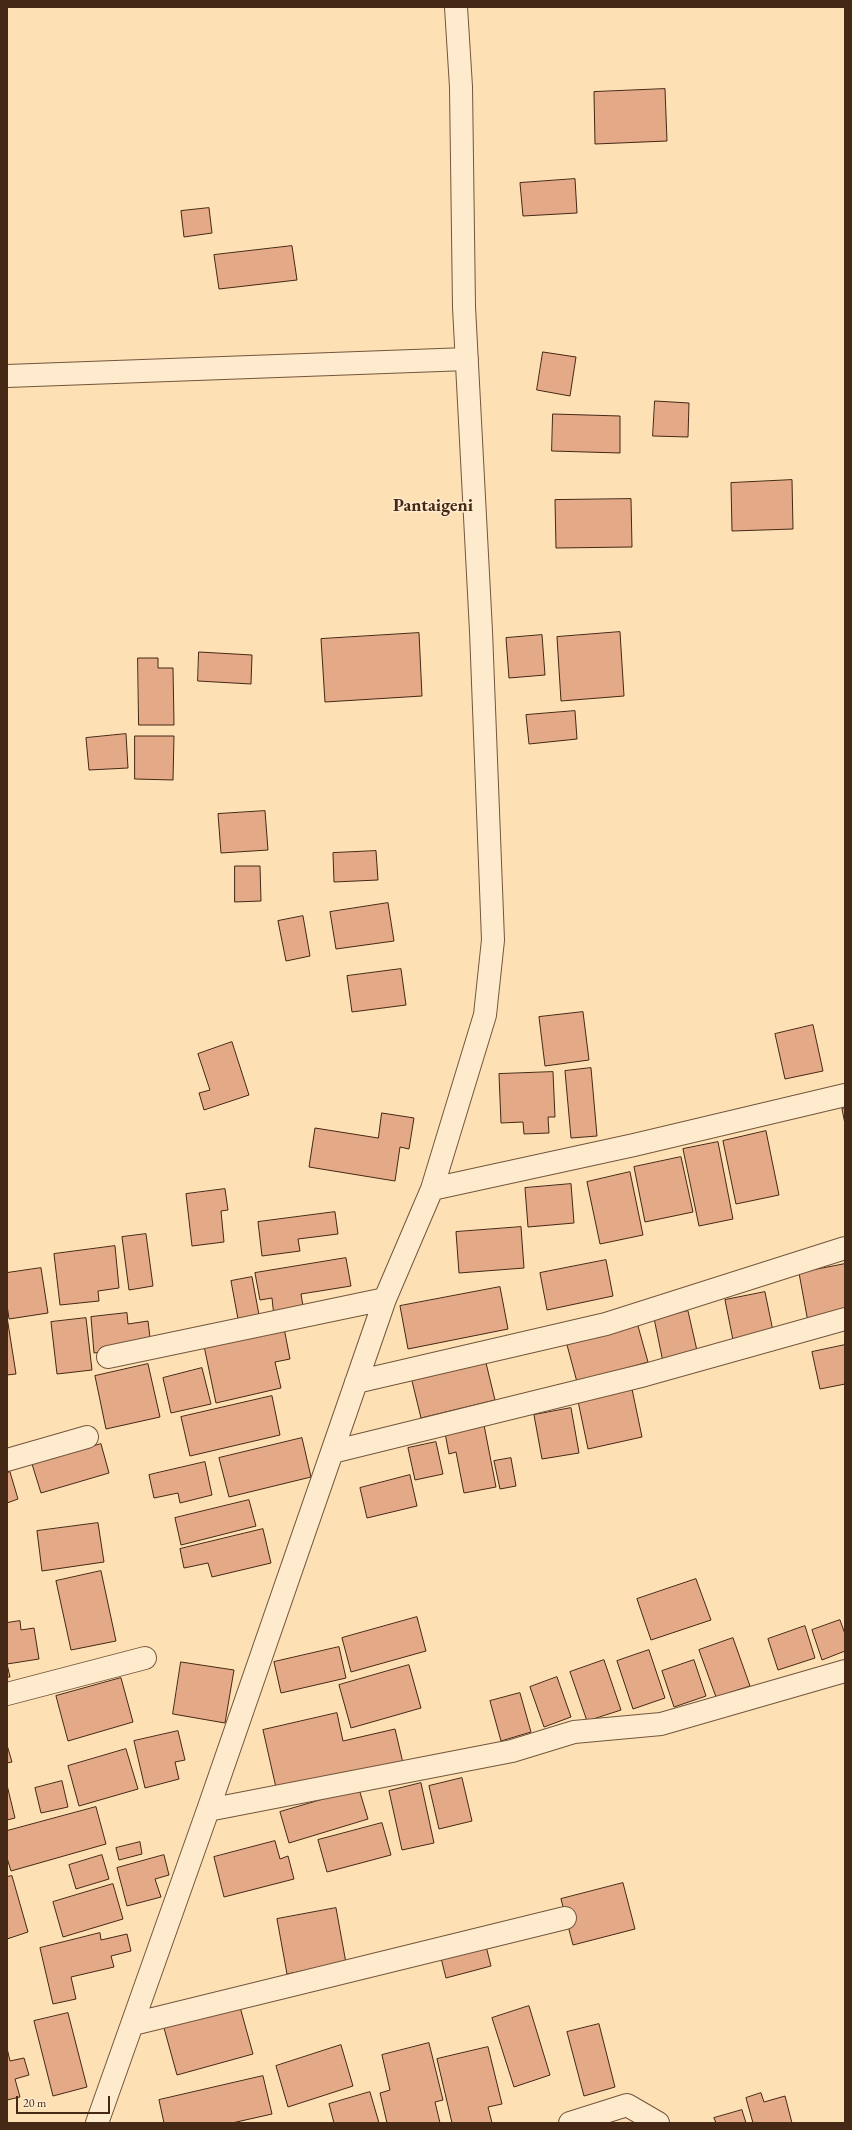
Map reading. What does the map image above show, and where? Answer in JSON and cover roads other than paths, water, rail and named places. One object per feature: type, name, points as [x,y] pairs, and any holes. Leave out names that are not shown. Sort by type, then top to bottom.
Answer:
[{"type":"street","points":[[97,2123],[208,1810],[384,1299],[432,1189],[485,1015],[493,940],[481,631],[464,307],[461,87],[456,7]]},
{"type":"street","points":[[7,376],[467,360]]},
{"type":"street","points":[[432,1189],[642,1143],[845,1095]]},
{"type":"street","points":[[356,1382],[606,1324],[845,1248]]},
{"type":"street","points":[[108,1357],[384,1299]]},
{"type":"street","points":[[332,1452],[645,1375],[845,1319]]},
{"type":"street","points":[[7,1460],[87,1438]]},
{"type":"street","points":[[7,1694],[145,1658]]},
{"type":"street","points":[[208,1810],[512,1751],[574,1732],[661,1724],[845,1671]]},
{"type":"street","points":[[133,2024],[565,1918]]},
{"type":"street","points":[[570,2123],[627,2105],[658,2123]]},
{"type":"district","name":"Pantaigeni","points":[[433,506]]}]
